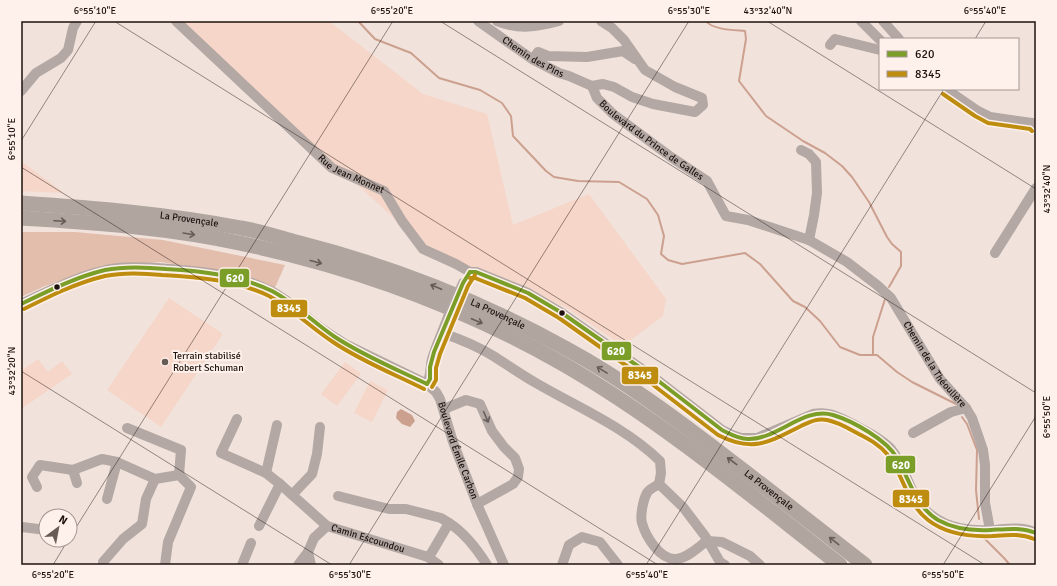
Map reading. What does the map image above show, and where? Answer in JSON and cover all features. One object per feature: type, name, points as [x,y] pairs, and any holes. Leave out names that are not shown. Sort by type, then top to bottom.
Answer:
[{"type":"highway","name":"La Provençale","points":[[21,203],[110,209],[243,228],[383,266],[434,286],[501,315],[562,346],[626,385],[678,420],[865,565]]},
{"type":"highway","name":"La Provençale","points":[[21,218],[102,223],[165,230],[238,242],[317,262],[379,281],[431,301],[502,332],[562,363],[617,397],[679,440],[840,565]]},
{"type":"street","points":[[21,91],[36,73],[65,54],[68,50],[73,28],[77,21]]},
{"type":"street","name":"Rue Jean Monnet","points":[[176,21],[332,168],[384,191],[402,221],[423,250],[456,264],[470,272],[476,272],[521,290],[551,306],[652,376],[722,430],[741,438],[758,438],[813,414],[822,412],[841,418],[877,437],[891,449],[896,456],[914,496],[922,507],[942,523],[958,529],[990,530],[1015,528],[1036,533]]},
{"type":"street","points":[[497,21],[508,25],[538,27],[559,21]]},
{"type":"street","name":"Boulevard du Prince de Galles","points":[[601,21],[615,24],[624,40],[645,70],[702,98],[703,105],[695,112],[681,110],[653,104],[632,97],[614,87],[603,84],[592,86],[597,98],[613,114],[671,157],[707,181],[726,216],[748,220],[809,240]]},
{"type":"street","points":[[861,21],[879,39]]},
{"type":"street","points":[[883,21],[898,38]]},
{"type":"street","name":"Chemin des Pins","points":[[483,22],[533,60],[559,73],[592,86]]},
{"type":"street","points":[[830,45],[835,39],[879,50]]},
{"type":"street","points":[[533,60],[538,52],[548,56],[587,57],[623,51],[641,64]]},
{"type":"street","points":[[947,90],[978,111],[990,117],[1032,123],[1036,126]]},
{"type":"street","points":[[801,150],[809,154],[816,162],[817,193],[809,240]]},
{"type":"street","points":[[995,253],[1036,188]]},
{"type":"street","points":[[1012,233],[1036,194]]},
{"type":"street","name":"Chemin de la Théoulière","points":[[809,240],[847,262],[886,292],[940,379],[966,408],[972,418],[983,450],[985,465],[985,503],[990,530]]},
{"type":"street","points":[[21,304],[80,279],[118,268],[141,267],[223,275],[242,280],[271,291],[283,298],[324,330],[345,344],[427,384],[430,379],[432,359],[463,283],[470,272]]},
{"type":"street","points":[[442,333],[456,338],[494,357],[519,374],[607,421],[647,448],[660,461],[661,473],[659,484],[648,492],[643,502],[642,522],[648,539],[664,556],[674,560],[684,557],[707,541],[722,542],[750,556],[760,565]]},
{"type":"street","name":"Boulevard Émile Carbon","points":[[427,384],[436,392],[444,409],[453,442],[477,504],[504,565]]},
{"type":"street","points":[[444,409],[466,400],[480,404],[492,431],[504,447],[516,458],[519,469],[518,477],[513,484],[477,504]]},
{"type":"street","points":[[913,433],[951,412],[966,408]]},
{"type":"street","points":[[237,419],[221,453],[266,473],[327,526]]},
{"type":"street","points":[[266,473],[277,425]]},
{"type":"street","points":[[292,495],[312,474],[317,454],[320,427]]},
{"type":"street","points":[[127,428],[181,450],[179,475],[191,487],[168,542],[165,565]]},
{"type":"street","points":[[37,487],[32,477],[40,465],[74,470],[102,459],[117,462],[155,479],[179,475]]},
{"type":"street","points":[[107,499],[117,462]]},
{"type":"street","points":[[74,470],[77,483]]},
{"type":"street","points":[[104,562],[123,539],[142,524],[146,499],[155,479]]},
{"type":"street","points":[[259,526],[280,484]]},
{"type":"street","points":[[659,484],[683,506],[705,536],[720,562],[725,565]]},
{"type":"street","points":[[338,496],[389,509],[406,509],[441,518],[457,528],[475,548],[487,565]]},
{"type":"street","points":[[428,557],[448,523]]},
{"type":"street","points":[[21,528],[22,526],[38,529]]},
{"type":"street","name":"Camin Escoundou","points":[[298,565],[308,552],[314,538],[327,526],[428,557],[439,565]]},
{"type":"street","points":[[562,565],[569,545],[582,537],[600,542],[618,565]]},
{"type":"street","points":[[242,565],[251,543]]},
{"type":"street","points":[[308,552],[311,565]]},
{"type":"shaded area","points":[[180,21],[329,21],[423,94],[487,114],[513,225],[589,194],[666,299],[663,316],[623,346],[565,307],[425,247]]},
{"type":"shaded area","points":[[21,161],[64,193],[21,191]]},
{"type":"shaded area","points":[[21,232],[75,232],[163,240],[285,265],[274,290],[228,273],[161,262],[100,267],[45,286],[21,297]]},
{"type":"shaded area","name":"Terrain stabilisé Robert Schuman","points":[[169,298],[223,334],[161,427],[107,390]]},
{"type":"shaded area","points":[[38,359],[48,372],[62,361],[72,374],[21,409],[21,371]]},
{"type":"shaded area","points":[[345,362],[361,374],[337,406],[321,394]]},
{"type":"shaded area","points":[[370,381],[388,390],[372,422],[354,413]]},
{"type":"shaded area","points":[[401,409],[412,415],[415,421],[410,427],[402,424],[396,418],[397,412]]},
{"type":"waterway","points":[[358,21],[375,39],[411,53],[439,78],[480,90],[502,103],[511,116],[513,136],[546,171],[554,177],[578,181],[619,182],[647,199],[658,215],[664,236],[661,254],[668,260],[682,264],[745,253],[760,264],[793,301],[805,307],[820,321],[840,347],[860,355],[877,355],[897,372],[912,382],[956,404]]},
{"type":"waterway","points":[[706,21],[709,24],[719,28],[745,31],[746,39],[739,81],[766,116],[803,141],[825,153],[842,166],[852,177],[869,202],[887,237],[901,252],[901,266],[889,287]]},
{"type":"waterway","points":[[873,355],[873,337],[885,299]]},
{"type":"waterway","points":[[962,417],[967,424],[977,450],[976,490],[979,519]]},
{"type":"waterway","points":[[984,538],[1010,565]]},
{"type":"transit line","name":"8345","points":[[943,94],[988,123],[1030,129],[1032,131]]},
{"type":"transit line","name":"620","points":[[21,304],[73,280],[105,270],[128,267],[193,271],[220,275],[246,281],[272,291],[289,301],[346,344],[427,384]]},
{"type":"transit line","name":"620","points":[[470,272],[476,272],[528,293],[562,313],[652,376],[722,430],[731,435],[744,439],[759,438],[812,415],[822,413],[833,415],[859,426],[886,445],[902,466],[918,500],[924,508],[938,520],[950,526],[971,530],[1019,529],[1036,533]]},
{"type":"transit line","name":"620","points":[[427,384],[430,379],[430,367],[434,352],[463,283],[470,272]]},
{"type":"transit line","name":"8345","points":[[24,309],[73,286],[105,276],[126,273],[217,280],[243,286],[269,296],[286,306],[344,349],[424,389]]},
{"type":"transit line","name":"8345","points":[[432,387],[436,380],[436,368],[440,354],[468,286],[475,275]]},
{"type":"transit line","name":"8345","points":[[470,278],[475,278],[525,298],[559,318],[648,381],[718,435],[741,443],[761,443],[770,441],[814,421],[827,420],[835,422],[869,440],[884,450],[893,462],[915,505],[921,513],[935,525],[958,534],[984,536],[1018,535],[1034,539]]},
{"type":"place","name":"Terrain stabilisé Robert Schuman","points":[[165,362]]}]
